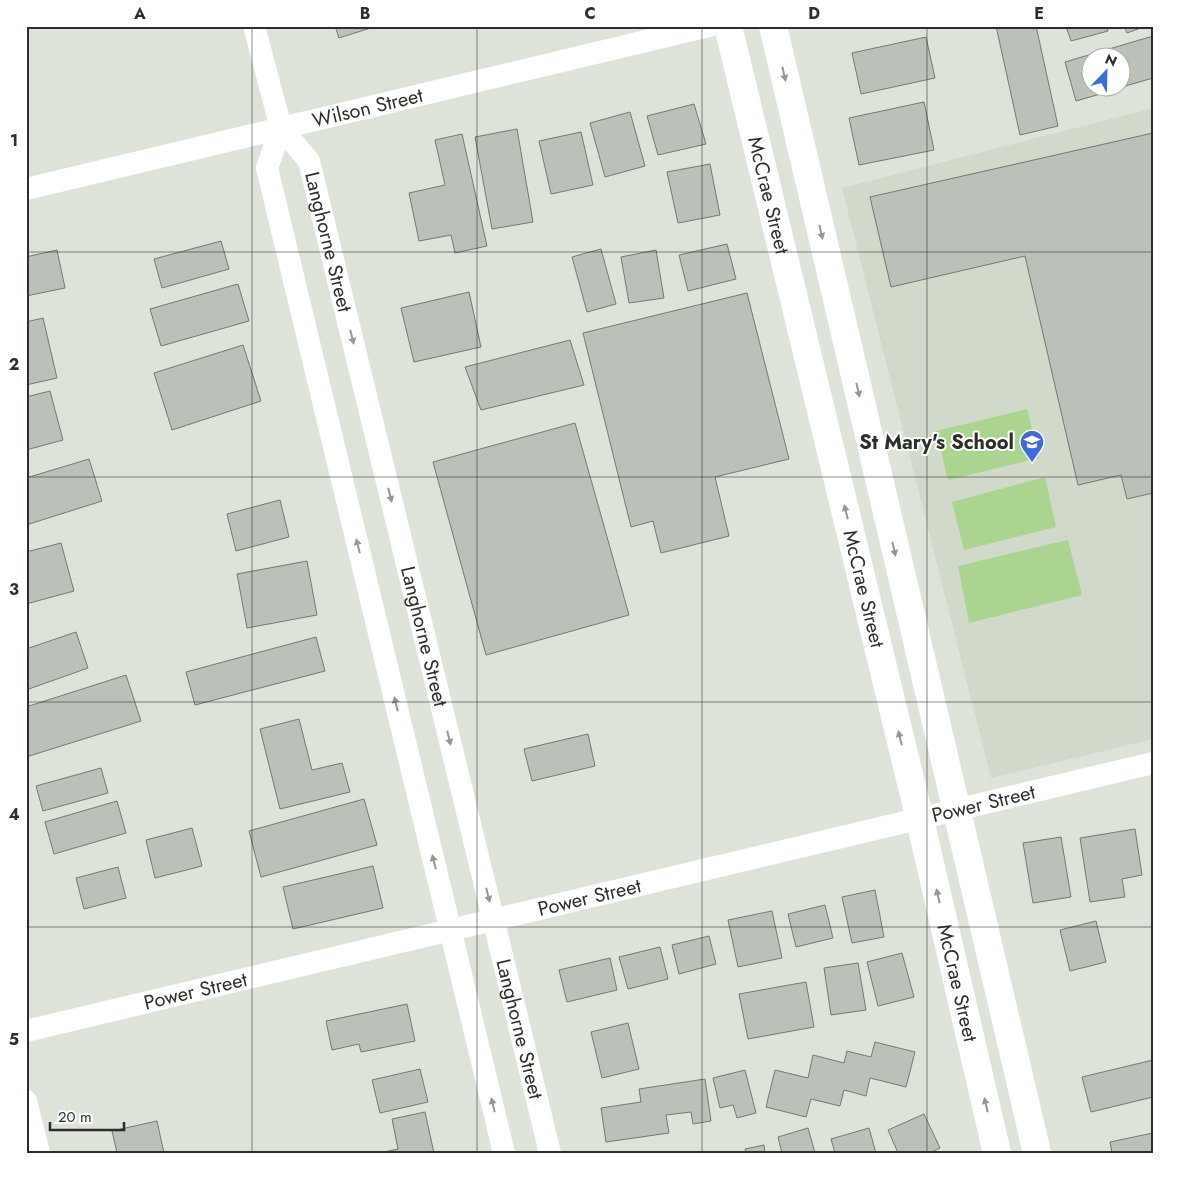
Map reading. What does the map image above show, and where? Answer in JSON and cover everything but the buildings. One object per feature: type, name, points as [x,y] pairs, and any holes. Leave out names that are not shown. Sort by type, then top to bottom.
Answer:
[{"type":"main road","name":"McCrae Street","points":[[728,26],[920,820],[997,1153]]},
{"type":"main road","name":"McCrae Street","points":[[773,26],[1036,1153]]},
{"type":"street","name":"Langhorne Street","points":[[254,26],[282,128],[309,161],[550,1153]]},
{"type":"street","name":"Wilson Street","points":[[26,188],[709,26]]},
{"type":"street","points":[[282,128],[267,168],[504,1153]]},
{"type":"street","name":"Power Street","points":[[26,1031],[920,820],[1153,763]]},
{"type":"street","points":[[26,1101],[39,1153]]},
{"type":"shaded area","name":"St Mary's School","points":[[1153,108],[1153,739],[991,778],[842,188]]},
{"type":"green space","points":[[1027,409],[1039,458],[948,480],[936,431]]},
{"type":"green space","points":[[1045,477],[1056,527],[964,550],[952,502]]},
{"type":"green space","points":[[1068,540],[1082,595],[969,623],[958,566]]},
{"type":"place","name":"St Mary's School","points":[[1032,463]]}]
